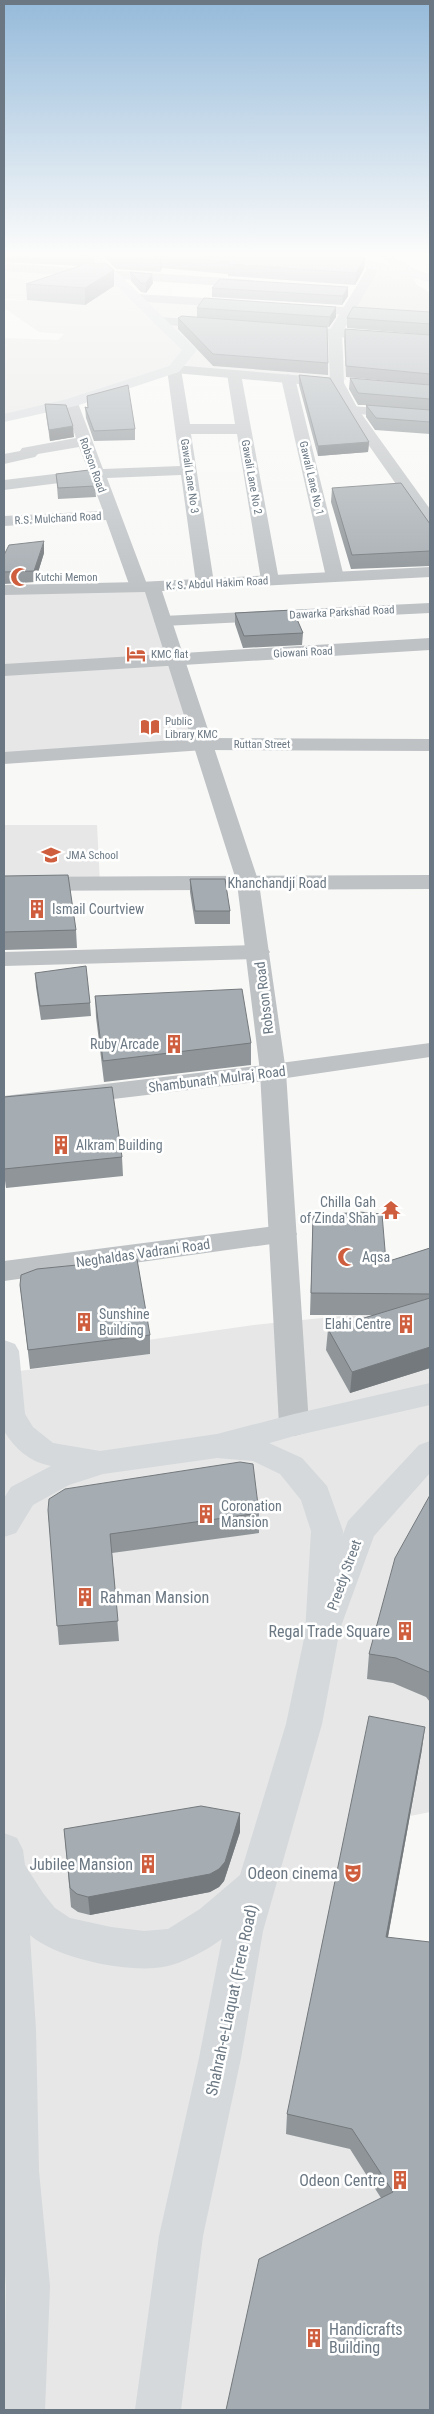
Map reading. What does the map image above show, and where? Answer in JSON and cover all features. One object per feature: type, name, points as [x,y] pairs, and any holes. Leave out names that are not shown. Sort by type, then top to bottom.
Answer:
[{"type":"main road","points":[[4,418],[70,403],[174,369],[177,366]]},
{"type":"main road","name":"Shahrah-e-Liaquat (Frere Road)","points":[[4,1351],[10,1415],[22,1435],[44,1453],[100,1463],[217,1446],[258,1450],[291,1466],[316,1495],[328,1531],[322,1634],[304,1724],[243,1931],[220,2058],[181,2236],[158,2410]]},
{"type":"main road","points":[[217,1446],[294,1425],[430,1394]]},
{"type":"main road","name":"Preedy Street","points":[[322,1634],[360,1530],[430,1453]]},
{"type":"main road","points":[[4,1524],[22,1496],[58,1476],[100,1463]]},
{"type":"main road","points":[[6,1861],[33,1912],[57,1932],[116,1948],[165,1949],[206,1928],[256,1886]]},
{"type":"main road","points":[[6,1861],[16,2030],[11,2172],[28,2286],[22,2410]]},
{"type":"street","points":[[336,366],[337,383],[351,410],[430,520]]},
{"type":"street","points":[[174,369],[356,384]]},
{"type":"street","name":"Gawali Lane No 3","points":[[174,369],[205,583]]},
{"type":"street","name":"Gawali Lane No 2","points":[[234,374],[270,580]]},
{"type":"street","name":"Gawali Lane No 1","points":[[288,378],[335,577]]},
{"type":"street","name":"Robson Road","points":[[70,403],[112,515],[163,621],[248,883],[272,1072],[294,1425]]},
{"type":"street","points":[[351,410],[430,416]]},
{"type":"street","points":[[183,429],[243,429]]},
{"type":"street","points":[[4,459],[30,454],[27,451],[85,441]]},
{"type":"street","points":[[4,485],[96,474],[190,470]]},
{"type":"street","name":"R.S. Mulchand Road","points":[[4,521],[112,515]]},
{"type":"street","name":"K. S. Abdul Hakim Road","points":[[4,590],[145,586],[430,572]]},
{"type":"street","name":"Dawarka Parkshad Road","points":[[163,621],[430,608]]},
{"type":"street","name":"Giowani Road","points":[[4,670],[430,644]]},
{"type":"street","name":"Ruttan Street","points":[[4,758],[204,744],[430,745]]},
{"type":"street","name":"Khanchandji Road","points":[[4,884],[430,882]]},
{"type":"street","points":[[4,958],[258,952]]},
{"type":"street","name":"Shambunath Mulraj Road","points":[[4,1104],[272,1072],[430,1050]]},
{"type":"street","name":"Neghaldas Vadrani Road","points":[[4,1271],[283,1234]]},
{"type":"shaded area","points":[[4,366],[345,366],[346,380],[177,366],[71,403],[4,418]]},
{"type":"shaded area","points":[[152,586],[204,744],[4,758],[4,590]]},
{"type":"shaded area","name":"JMA School","points":[[4,825],[97,825],[100,884],[4,884]]},
{"type":"shaded area","points":[[430,1262],[430,1812],[410,1816],[350,2149],[390,2211],[413,2410],[4,2410],[4,1373],[150,1354],[148,1340],[254,1325],[351,1315]]},
{"type":"building","points":[[346,366],[430,366],[430,374]]},
{"type":"building","points":[[299,375],[330,378],[369,442],[318,446]]},
{"type":"building","points":[[350,378],[430,385],[430,399],[358,393]]},
{"type":"building","points":[[128,385],[135,429],[94,431],[85,407],[88,408],[87,396]]},
{"type":"building","points":[[45,404],[66,405],[73,426],[49,430]]},
{"type":"building","points":[[366,405],[430,410],[430,422],[376,418]]},
{"type":"building","points":[[89,470],[95,486],[58,488],[56,474]]},
{"type":"building","points":[[401,483],[430,524],[430,551],[352,555],[332,488]]},
{"type":"building","points":[[44,541],[34,571],[4,572],[4,555],[9,545]]},
{"type":"building","points":[[293,610],[303,633],[244,636],[235,613]]},
{"type":"building","name":"Ismail Courtview","points":[[68,875],[76,930],[4,932],[4,876]]},
{"type":"building","points":[[190,879],[225,879],[230,911],[195,911]]},
{"type":"building","points":[[86,966],[90,1003],[40,1006],[35,973]]},
{"type":"building","points":[[242,989],[251,1043],[103,1061],[95,996]]},
{"type":"building","name":"Alkram Building","points":[[112,1087],[122,1157],[4,1169],[4,1097]]},
{"type":"building","points":[[359,1212],[382,1214],[386,1262],[430,1248],[430,1294],[311,1293],[313,1216]]},
{"type":"building","name":"Sunshine Building","points":[[137,1259],[150,1335],[28,1350],[20,1285],[21,1275],[37,1269]]},
{"type":"building","points":[[430,1298],[430,1347],[352,1372],[328,1329]]},
{"type":"building","points":[[240,1462],[253,1464],[259,1513],[110,1534],[118,1621],[57,1626],[48,1510],[49,1499],[65,1489]]},
{"type":"building","name":"Regal Trade Square","points":[[430,1495],[430,1673],[396,1658],[369,1654],[395,1558]]},
{"type":"building","points":[[369,1716],[425,1727],[386,1937],[430,1942],[430,2410],[226,2410],[259,2259],[393,2192],[352,2129],[287,2114]]},
{"type":"building","name":"Jubilee Mansion","points":[[201,1806],[240,1813],[225,1862],[219,1869],[210,1874],[88,1897],[77,1894],[70,1888],[64,1829]]},
{"type":"place","name":"Kutchi Memon","points":[[20,577]]},
{"type":"place","name":"KMC flat","points":[[136,654]]},
{"type":"place","name":"Public Library KMC","points":[[150,727]]},
{"type":"place","name":"JMA School","points":[[51,855]]},
{"type":"place","name":"Ismail Courtview","points":[[37,909]]},
{"type":"place","name":"Ruby Arcade","points":[[174,1044]]},
{"type":"place","name":"Alkram Building","points":[[61,1145]]},
{"type":"place","name":"Chilla Gah of Zinda Shah","points":[[391,1210]]},
{"type":"place","name":"Aqsa","points":[[347,1257]]},
{"type":"place","name":"Sunshine Building","points":[[84,1322]]},
{"type":"place","name":"Elahi Centre","points":[[406,1324]]},
{"type":"place","name":"Coronation Mansion","points":[[206,1514]]},
{"type":"place","name":"Rahman Mansion","points":[[85,1597]]},
{"type":"place","name":"Regal Trade Square","points":[[405,1631]]},
{"type":"place","name":"Jubilee Mansion","points":[[148,1864]]},
{"type":"place","name":"Odeon cinema","points":[[353,1873]]},
{"type":"place","name":"Odeon Centre","points":[[400,2180]]},
{"type":"place","name":"Handicrafts Building","points":[[314,2338]]}]
